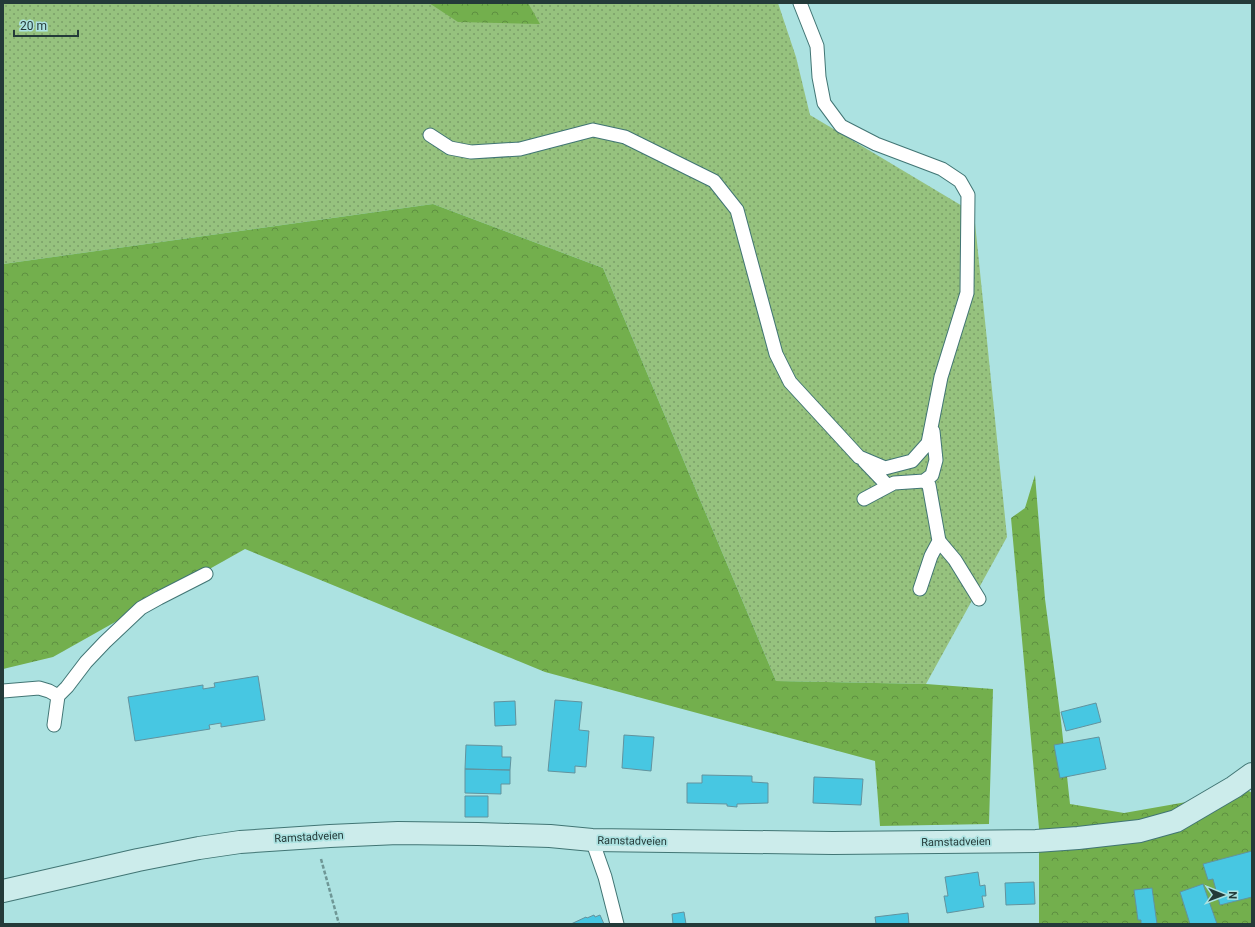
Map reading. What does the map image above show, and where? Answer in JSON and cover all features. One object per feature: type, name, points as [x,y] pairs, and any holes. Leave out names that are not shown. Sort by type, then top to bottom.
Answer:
[{"type":"street","name":"Ramstadveien","points":[[3,891],[138,860],[199,848],[240,842],[315,837],[398,833],[550,836],[592,840],[833,843],[1036,841],[1078,838],[1140,831],[1176,821],[1234,787],[1252,774]]},
{"type":"lane","points":[[800,3],[817,46],[819,77],[824,103],[841,126],[876,144],[942,169],[960,181],[968,195],[967,293],[941,377],[928,443],[912,461],[886,468],[859,457]]},
{"type":"lane","points":[[430,135],[450,148],[471,152],[520,149],[593,130],[625,136],[714,181],[737,210],[776,354],[790,382],[859,457],[888,486]]},
{"type":"lane","points":[[924,482],[932,475],[936,460],[933,436],[935,405]]},
{"type":"lane","points":[[864,499],[894,483],[924,482],[929,485],[939,541],[955,560],[979,599]]},
{"type":"lane","points":[[920,589],[931,556],[939,541]]},
{"type":"lane","points":[[54,725],[58,696],[67,687],[86,662],[142,608],[206,574]]},
{"type":"lane","points":[[3,691],[39,688],[58,696]]},
{"type":"lane","points":[[592,840],[605,877],[617,924]]},
{"type":"path","points":[[315,837],[339,924]]},
{"type":"green space","points":[[3,3],[778,3],[796,57],[810,115],[974,213],[1007,537],[926,684],[776,681],[603,268],[433,204],[3,264]]},
{"type":"green space","points":[[429,3],[528,3],[540,24],[458,22]]},
{"type":"green space","points":[[433,204],[603,268],[776,681],[926,684],[993,689],[989,824],[880,826],[875,761],[545,672],[245,549],[53,657],[3,669],[3,264]]},
{"type":"green space","points":[[1035,475],[1045,599],[1070,804],[1124,813],[1249,791],[1252,793],[1252,924],[1039,924],[1039,828],[1011,518],[1025,508]]},
{"type":"building","points":[[258,676],[265,720],[221,727],[221,723],[209,725],[210,729],[135,741],[128,697],[203,685],[203,689],[215,687],[214,683]]},
{"type":"building","points":[[555,700],[582,702],[579,730],[589,731],[586,767],[575,766],[575,773],[548,771]]},
{"type":"building","points":[[515,701],[516,725],[495,726],[494,702]]},
{"type":"building","points":[[1096,703],[1101,722],[1066,731],[1061,712]]},
{"type":"building","points":[[624,735],[654,737],[651,771],[622,768]]},
{"type":"building","points":[[1099,737],[1106,769],[1060,778],[1054,745]]},
{"type":"building","points":[[466,745],[502,746],[502,757],[511,757],[510,770],[465,769]]},
{"type":"building","points":[[465,769],[510,770],[510,784],[501,784],[501,794],[465,793]]},
{"type":"building","points":[[702,775],[752,776],[752,782],[768,783],[768,803],[737,804],[737,807],[727,806],[727,804],[687,803],[687,783],[702,783]]},
{"type":"building","points":[[814,777],[863,779],[861,805],[813,803]]},
{"type":"building","points":[[465,796],[488,796],[488,817],[465,817]]},
{"type":"building","points":[[1252,851],[1252,897],[1220,905],[1213,879],[1208,880],[1203,864]]},
{"type":"building","points":[[978,872],[980,886],[985,885],[986,896],[982,896],[984,907],[947,913],[944,896],[948,896],[945,877]]},
{"type":"building","points":[[1034,882],[1035,904],[1006,905],[1005,883]]},
{"type":"building","points":[[1203,884],[1217,924],[1190,924],[1180,892]]},
{"type":"building","points":[[1152,888],[1157,924],[1141,924],[1141,920],[1138,920],[1134,890]]},
{"type":"building","points":[[684,912],[686,924],[673,924],[672,914]]},
{"type":"building","points":[[908,913],[909,924],[876,924],[875,917]]},
{"type":"building","points":[[594,915],[595,917],[600,915],[604,924],[571,924],[586,917],[587,918]]}]
